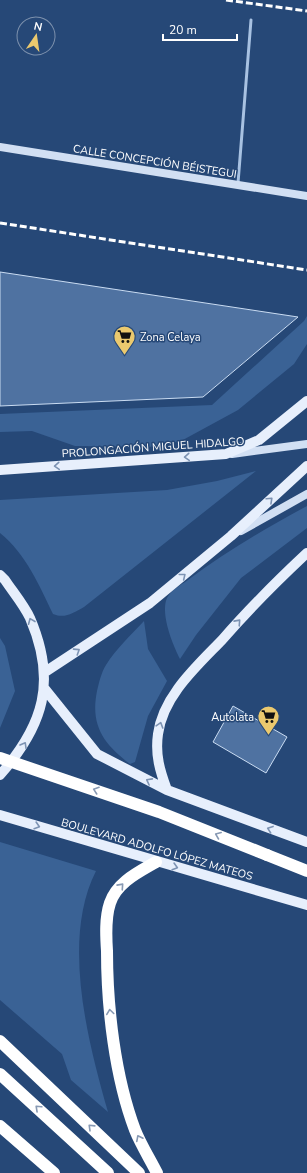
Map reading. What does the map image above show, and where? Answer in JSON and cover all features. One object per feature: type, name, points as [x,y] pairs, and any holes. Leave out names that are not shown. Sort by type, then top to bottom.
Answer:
[{"type":"highway","points":[[0,758],[159,812],[307,871]]},
{"type":"highway","points":[[156,862],[129,878],[119,887],[110,903],[106,929],[107,990],[125,1097],[135,1131],[157,1173]]},
{"type":"highway","points":[[0,1041],[139,1173]]},
{"type":"highway","points":[[0,1074],[108,1173]]},
{"type":"highway","points":[[0,1126],[54,1173]]},
{"type":"main road","name":"CALLE CONCEPCIÓN BÉISTEGUI","points":[[0,147],[307,196]]},
{"type":"main road","points":[[226,454],[260,440],[307,401]]},
{"type":"main road","name":"PROLONGACIÓN MIGUEL HIDALGO","points":[[0,470],[226,454],[307,444]]},
{"type":"main road","points":[[45,672],[150,603],[231,536],[307,466]]},
{"type":"main road","points":[[231,536],[307,494]]},
{"type":"main road","points":[[167,790],[157,762],[157,738],[164,714],[175,694],[188,676],[267,590],[307,553]]},
{"type":"main road","points":[[0,575],[30,617],[42,651],[45,672],[44,688],[34,728],[19,754],[0,775]]},
{"type":"main road","points":[[44,688],[97,754],[167,790],[307,842]]},
{"type":"main road","name":"BOULEVARD ADOLFO LÓPEZ MATEOS","points":[[0,815],[156,862],[307,905]]},
{"type":"lane","points":[[237,185],[251,20]]},
{"type":"shaded area","points":[[307,316],[307,344],[294,364],[238,410],[181,441],[149,447],[75,446],[32,431],[0,432],[0,414],[212,405],[304,321]]},
{"type":"shaded area","points":[[256,471],[84,607],[65,616],[53,614],[25,560],[0,533],[0,500],[167,490],[217,481]]},
{"type":"shaded area","points":[[307,506],[307,528],[241,578],[196,635],[180,659],[166,621],[165,605],[169,595],[176,588],[231,550]]},
{"type":"shaded area","points":[[144,621],[148,649],[167,681],[148,716],[135,762],[130,764],[113,749],[101,733],[95,703],[99,681],[106,665],[119,648]]},
{"type":"shaded area","points":[[0,638],[5,646],[15,691],[0,728]]},
{"type":"shaded area","points":[[0,842],[96,871],[86,898],[80,928],[79,959],[81,991],[86,1023],[108,1112],[71,1080],[62,1054],[0,1000]]},
{"type":"building","name":"Zona Celaya","points":[[0,272],[298,317],[203,397],[0,406]]},
{"type":"building","points":[[233,706],[287,737],[266,773],[213,742]]},
{"type":"railway","points":[[226,0],[307,11]]},
{"type":"railway","points":[[0,223],[307,270]]},
{"type":"place","name":"Zona Celaya","points":[[125,356]]},
{"type":"place","name":"Autolata","points":[[269,736]]}]
